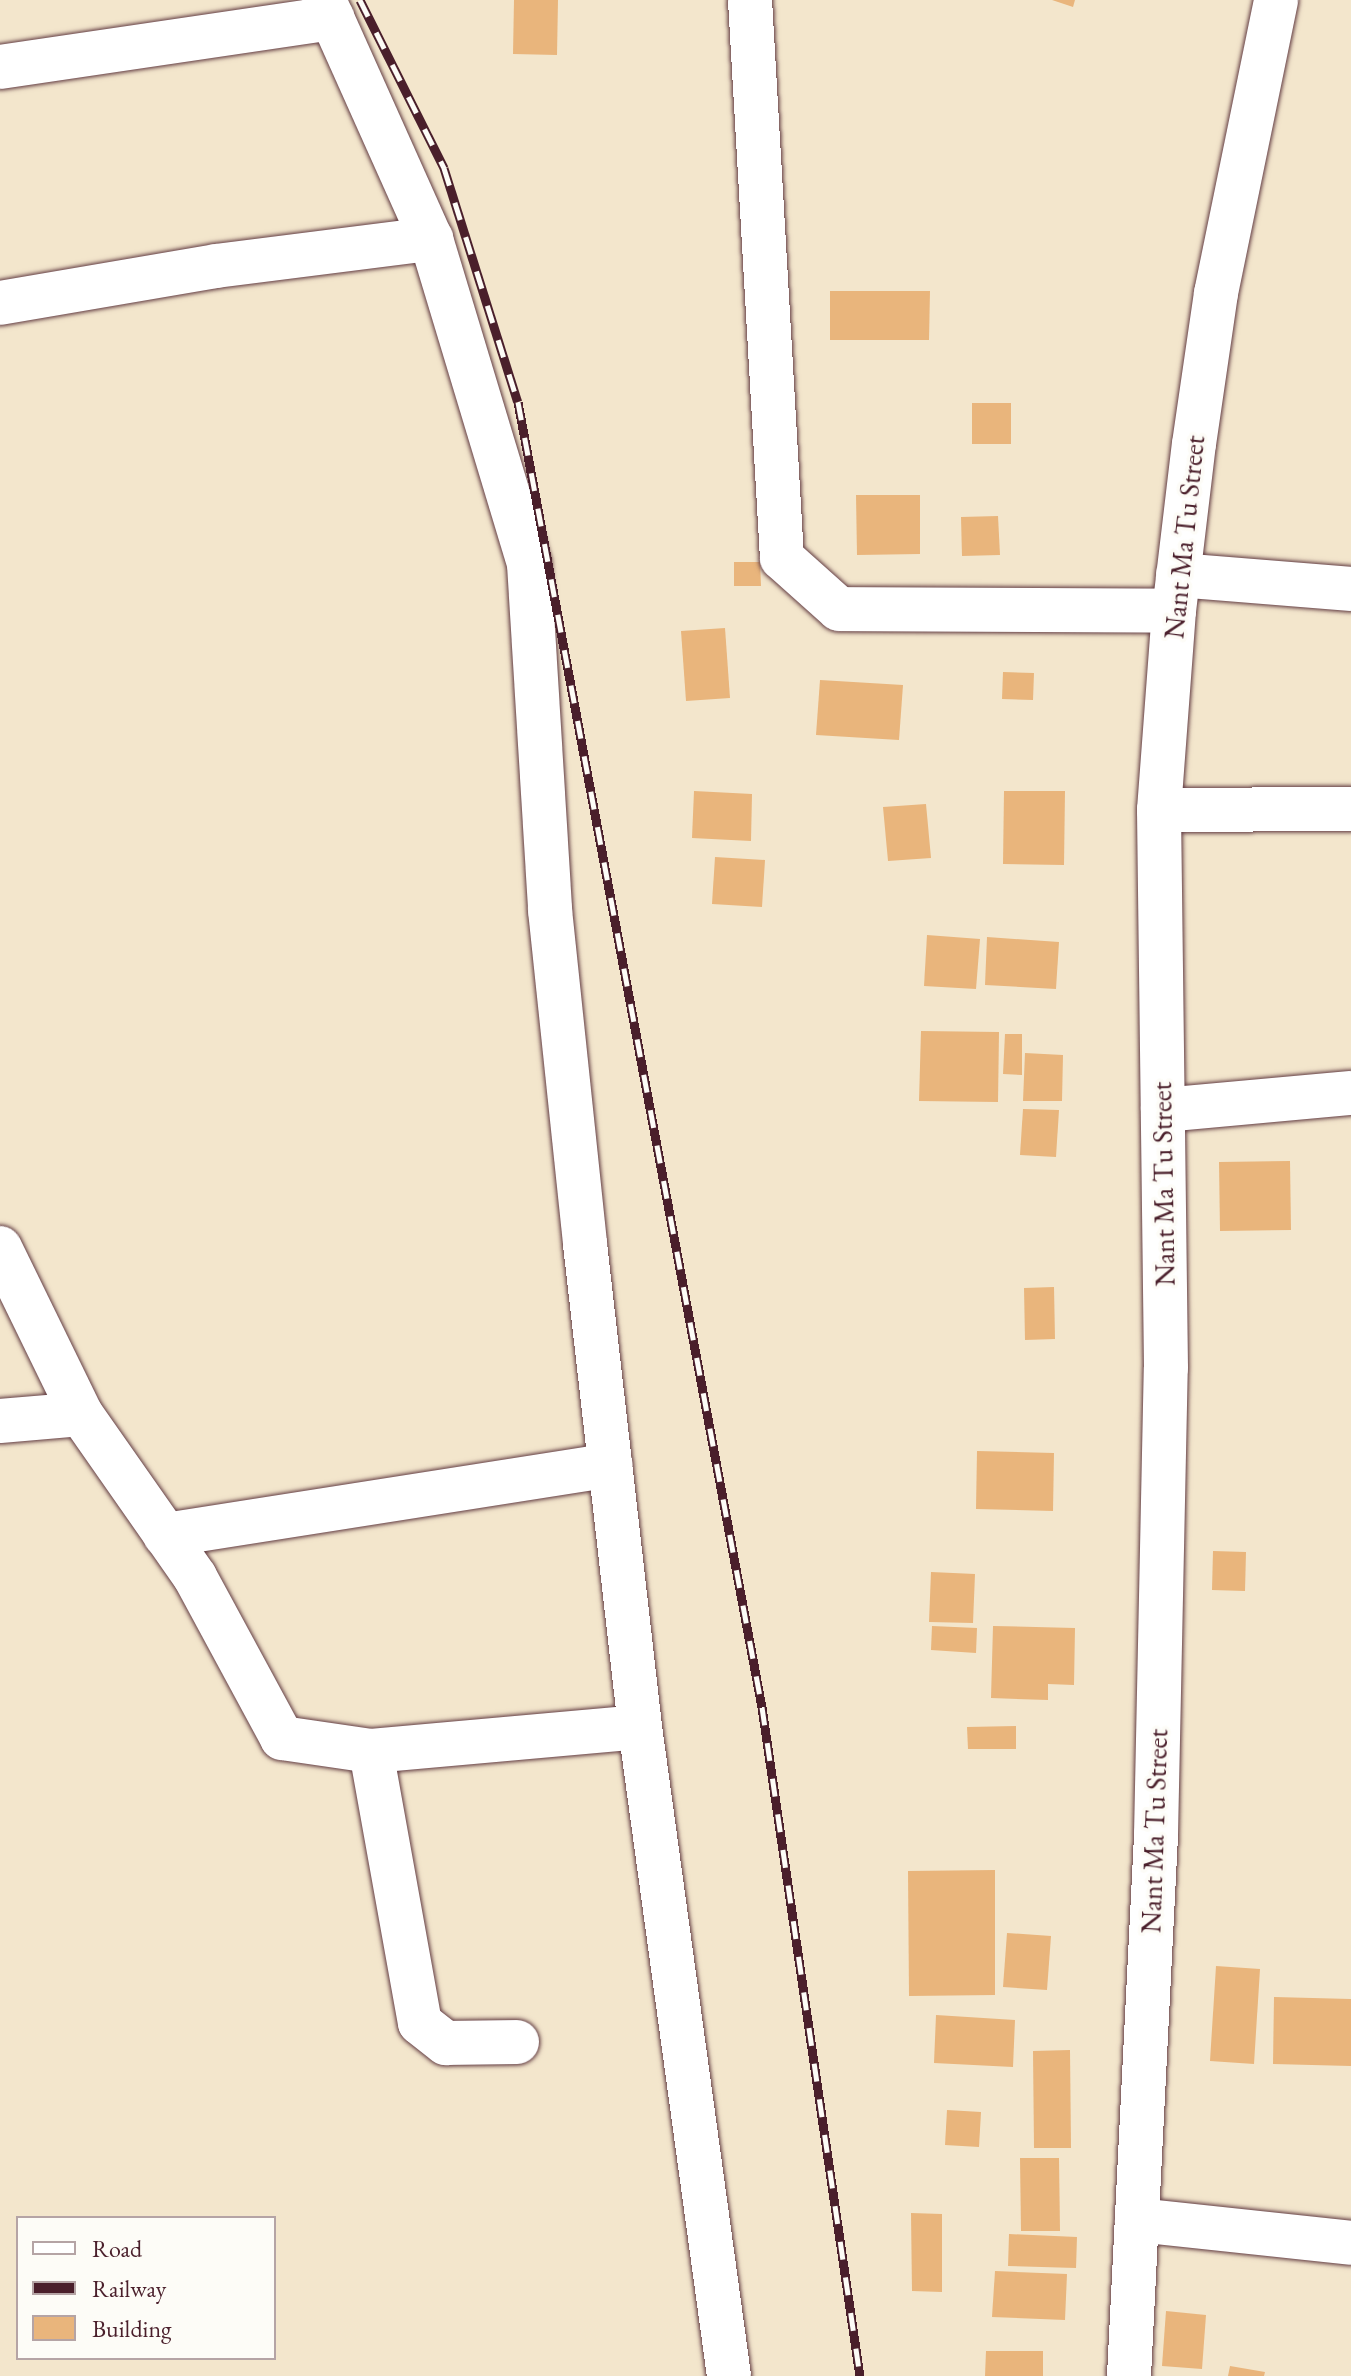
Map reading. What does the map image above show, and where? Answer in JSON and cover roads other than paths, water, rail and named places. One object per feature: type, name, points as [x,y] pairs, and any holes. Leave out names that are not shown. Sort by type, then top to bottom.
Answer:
[{"type":"street","points":[[750,0],[782,558],[839,609],[1176,593],[1351,589]]},
{"type":"street","name":"Nant Ma Tu Street","points":[[1129,2376],[1156,1819],[1166,1368],[1159,810],[1176,593],[1216,293],[1276,0]]},
{"type":"street","points":[[0,67],[328,9],[431,239],[529,564],[550,910],[611,1465],[640,1727],[729,2376]]},
{"type":"street","points":[[0,303],[216,266],[431,239]]},
{"type":"street","points":[[1159,810],[1351,809]]},
{"type":"street","points":[[1163,1110],[1351,1093]]},
{"type":"street","points":[[0,1248],[81,1414],[195,1577],[282,1738],[371,1751],[640,1727]]},
{"type":"street","points":[[0,1421],[81,1414]]},
{"type":"street","points":[[165,1535],[611,1465]]},
{"type":"street","points":[[371,1751],[420,2023],[446,2043],[517,2042]]},
{"type":"street","points":[[1137,2220],[1351,2243]]},
{"type":"railway","points":[[360,0],[444,168],[518,402],[762,1707],[860,2376]]}]
